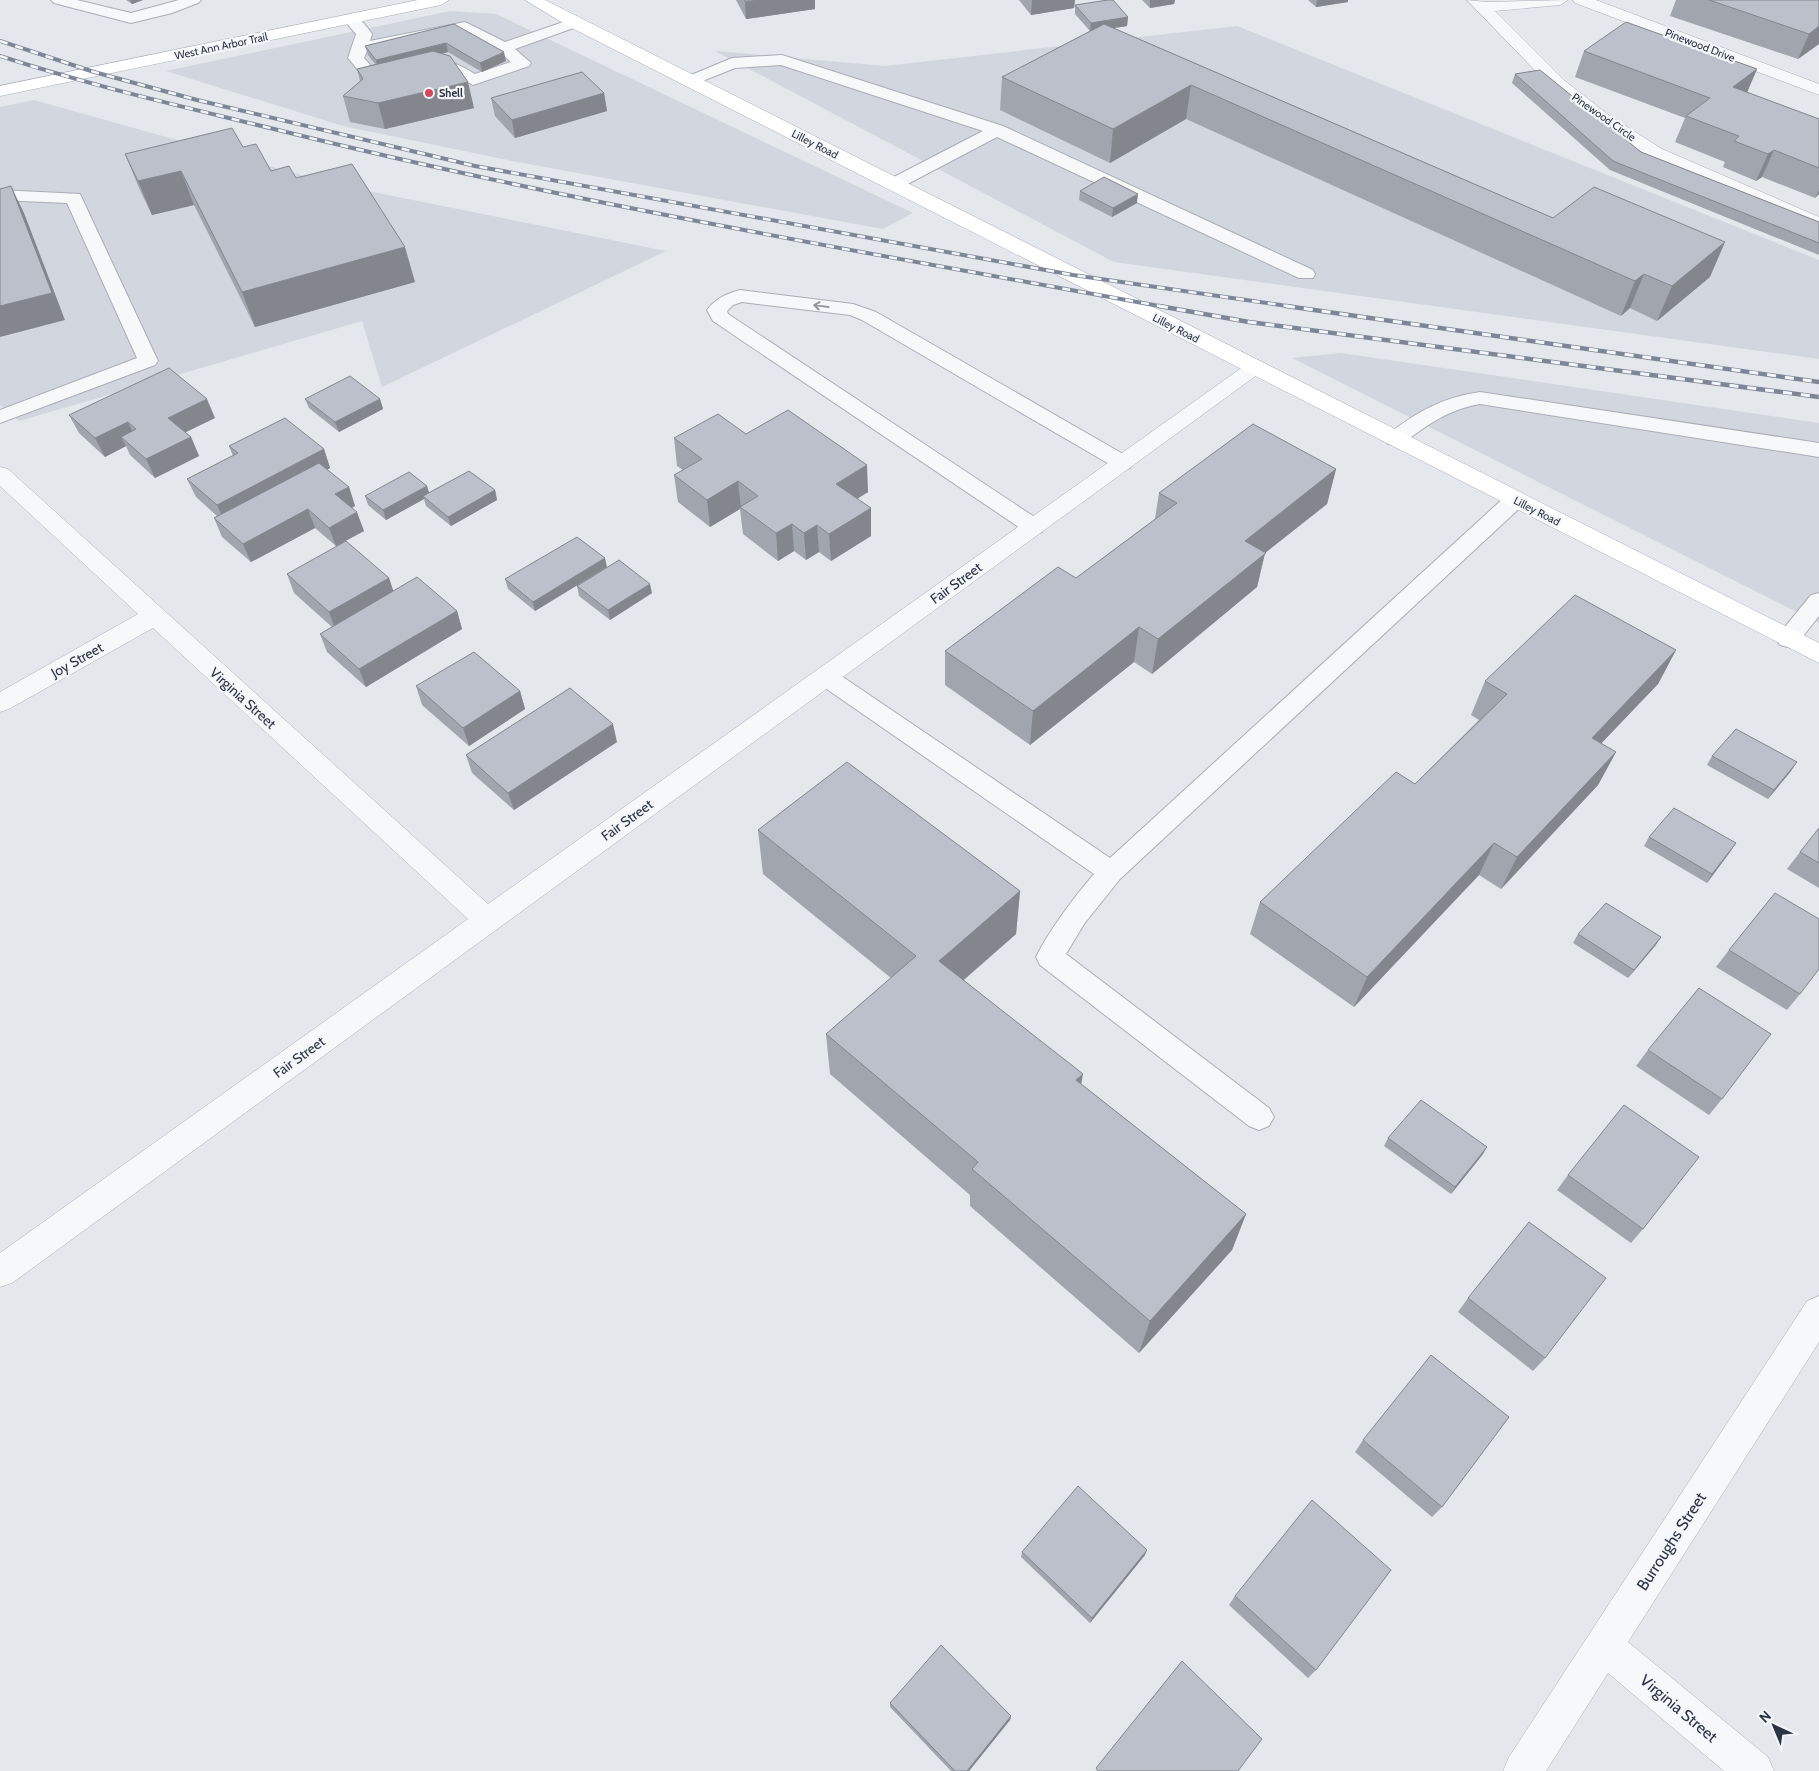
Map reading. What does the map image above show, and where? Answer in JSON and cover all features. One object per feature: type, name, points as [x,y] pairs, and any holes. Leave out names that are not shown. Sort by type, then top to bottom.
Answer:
[{"type":"street","name":"West Ann Arbor Trail","points":[[0,91],[441,0]]},
{"type":"street","name":"Lilley Road","points":[[533,0],[574,23],[1819,654]]},
{"type":"street","name":"Pinewood Circle","points":[[1479,4],[1560,0]]},
{"type":"street","name":"Pinewood Drive","points":[[1581,0],[1819,90]]},
{"type":"street","name":"Pinewood Circle","points":[[1479,4],[1559,85],[1604,120],[1656,153],[1819,224]]},
{"type":"street","name":"Fair Street","points":[[0,1272],[1254,368]]},
{"type":"street","name":"Virginia Street","points":[[0,474],[153,617],[488,921]]},
{"type":"street","name":"Joy Street","points":[[0,702],[153,617]]},
{"type":"street","name":"Burroughs Street","points":[[1523,1771],[1819,1312]]},
{"type":"street","name":"Virginia Street","points":[[1604,1646],[1754,1771]]},
{"type":"lane","points":[[59,0],[131,18],[167,10],[193,0]]},
{"type":"lane","points":[[351,19],[364,34],[356,58],[375,80],[409,66],[433,60],[458,62],[473,80],[523,63],[492,47],[465,27],[396,44],[360,48]]},
{"type":"lane","points":[[492,47],[574,23]]},
{"type":"lane","points":[[690,81],[732,63],[782,60],[997,130],[1306,274]]},
{"type":"lane","points":[[894,184],[997,130]]},
{"type":"lane","points":[[0,195],[74,198],[148,361],[0,417]]},
{"type":"lane","points":[[1034,527],[720,317],[718,310],[726,301],[740,296],[853,310],[869,316],[1123,463]]},
{"type":"lane","points":[[1395,439],[1432,411],[1454,401],[1480,398],[1819,450]]},
{"type":"lane","points":[[1259,1117],[1050,957],[1075,916],[1111,872],[1515,500]]},
{"type":"lane","points":[[1788,639],[1819,601]]},
{"type":"lane","points":[[826,677],[1111,872]]},
{"type":"shaded area","points":[[450,11],[496,14],[913,213],[883,229],[512,161],[343,126],[166,71]]},
{"type":"shaded area","points":[[1237,26],[1819,260],[1819,359],[1114,262],[715,51],[885,66]]},
{"type":"shaded area","points":[[34,100],[333,184],[666,251],[382,387],[362,321],[19,421],[0,405],[0,107]]},
{"type":"shaded area","points":[[1341,353],[1819,423],[1819,623],[1292,358]]},
{"type":"building","points":[[1113,0],[1128,17],[1091,23],[1075,5]]},
{"type":"building","points":[[1709,0],[1819,0],[1819,26],[1809,34]]},
{"type":"building","points":[[1626,22],[1757,69],[1733,87],[1819,119],[1819,168],[1774,150],[1768,154],[1734,141],[1739,136],[1686,116],[1710,98],[1584,51]]},
{"type":"building","points":[[454,24],[504,52],[480,63],[446,43],[376,60],[365,46]]},
{"type":"building","points":[[1104,24],[1553,218],[1594,187],[1725,242],[1672,286],[1644,274],[1635,281],[1191,85],[1113,129],[1002,77]]},
{"type":"building","points":[[433,51],[450,56],[468,82],[378,103],[343,96],[363,79],[357,69]]},
{"type":"building","points":[[1540,70],[1641,152],[1819,222],[1819,243],[1613,161],[1515,74]]},
{"type":"building","points":[[582,72],[604,93],[512,120],[491,98]]},
{"type":"building","points":[[232,128],[243,147],[256,144],[271,171],[289,166],[296,178],[352,164],[405,247],[242,292],[181,171],[138,181],[125,154]]},
{"type":"building","points":[[1104,177],[1138,194],[1113,208],[1080,191]]},
{"type":"building","points":[[11,186],[52,293],[0,306],[0,189]]},
{"type":"building","points":[[169,368],[207,399],[168,418],[191,437],[146,459],[121,437],[136,429],[128,422],[95,438],[69,415]]},
{"type":"building","points":[[350,376],[380,399],[335,422],[305,399]]},
{"type":"building","points":[[788,410],[867,465],[836,484],[871,508],[829,534],[817,525],[804,533],[792,524],[776,533],[740,507],[758,496],[738,481],[707,500],[674,475],[702,459],[674,438],[718,414],[746,434]]},
{"type":"building","points":[[285,418],[324,449],[217,505],[187,479],[238,453],[229,446]]},
{"type":"building","points":[[1253,424],[1336,469],[1245,541],[1266,553],[1158,639],[1139,627],[1033,711],[945,651],[1058,567],[1076,578],[1177,503],[1159,493]]},
{"type":"building","points":[[319,463],[349,487],[335,494],[357,512],[329,528],[308,509],[243,544],[214,518]]},
{"type":"building","points":[[469,471],[495,490],[448,517],[423,496]]},
{"type":"building","points":[[409,472],[427,486],[383,510],[365,496]]},
{"type":"building","points":[[577,537],[605,558],[533,602],[505,579]]},
{"type":"building","points":[[346,541],[389,578],[329,612],[287,574]]},
{"type":"building","points":[[619,560],[650,584],[608,610],[577,586]]},
{"type":"building","points":[[417,577],[457,611],[359,669],[320,634]]},
{"type":"building","points":[[1575,595],[1676,650],[1592,738],[1616,752],[1517,857],[1494,843],[1367,977],[1260,902],[1396,772],[1415,784],[1507,694],[1485,681]]},
{"type":"building","points":[[474,652],[520,691],[463,728],[416,686]]},
{"type":"building","points":[[570,688],[613,724],[508,793],[466,755]]},
{"type":"building","points":[[1736,729],[1797,762],[1774,790],[1712,756]]},
{"type":"building","points":[[847,762],[1020,891],[939,961],[1083,1074],[1076,1080],[1246,1214],[1150,1321],[972,1169],[978,1162],[826,1034],[916,956],[758,830]]},
{"type":"building","points":[[1674,808],[1736,843],[1712,874],[1649,837]]},
{"type":"building","points":[[1819,828],[1819,863],[1800,852]]},
{"type":"building","points":[[1775,893],[1819,919],[1819,969],[1800,994],[1729,950]]},
{"type":"building","points":[[1606,903],[1661,937],[1634,970],[1578,934]]},
{"type":"building","points":[[1699,988],[1771,1034],[1722,1099],[1648,1050]]},
{"type":"building","points":[[1421,1100],[1487,1147],[1455,1187],[1388,1138]]},
{"type":"building","points":[[1624,1105],[1699,1157],[1643,1229],[1568,1175]]},
{"type":"building","points":[[1529,1222],[1606,1278],[1545,1358],[1468,1298]]},
{"type":"building","points":[[1431,1355],[1509,1417],[1442,1507],[1363,1440]]},
{"type":"building","points":[[1078,1486],[1147,1550],[1092,1618],[1022,1552]]},
{"type":"building","points":[[1312,1500],[1391,1570],[1316,1670],[1235,1596]]},
{"type":"building","points":[[941,1645],[1011,1716],[967,1771],[955,1771],[890,1703]]},
{"type":"building","points":[[1182,1661],[1262,1739],[1238,1771],[1098,1771],[1096,1768]]},
{"type":"railway","points":[[0,41],[94,72],[197,100],[475,166],[1073,275],[1294,307]]},
{"type":"railway","points":[[0,56],[103,87],[499,181],[720,226],[1165,307]]},
{"type":"railway","points":[[1159,306],[1249,322],[1819,397]]},
{"type":"railway","points":[[1286,306],[1819,382]]},
{"type":"place","name":"Shell","points":[[429,93]]}]
